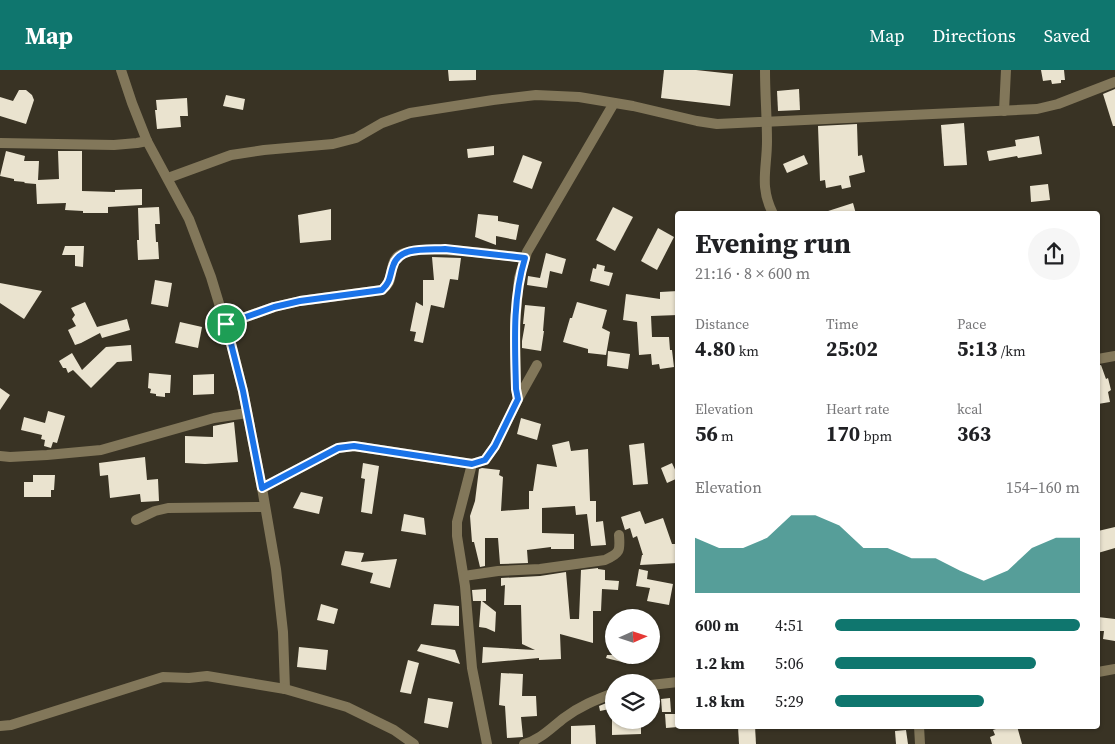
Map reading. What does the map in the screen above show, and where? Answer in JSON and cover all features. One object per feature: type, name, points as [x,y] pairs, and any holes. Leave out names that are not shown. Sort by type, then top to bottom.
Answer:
[{"type":"street","points":[[121,70],[148,141],[189,219],[226,324],[248,413],[266,507],[276,569],[283,632],[285,689]]},
{"type":"street","points":[[765,70],[767,143],[764,185],[765,195],[772,211]]},
{"type":"street","points":[[1004,111],[1006,70]]},
{"type":"street","points":[[168,178],[231,156],[264,150],[333,144],[356,138],[382,123],[410,113],[536,95],[579,97],[633,106],[717,124],[1037,109],[1058,104],[1115,82]]},
{"type":"street","points":[[518,399],[516,389],[515,324],[519,278],[525,258],[614,103]]},
{"type":"street","points":[[0,143],[114,145],[148,141]]},
{"type":"street","points":[[226,324],[274,307],[300,301],[382,290],[389,284],[397,257],[407,251],[445,249],[525,258]]},
{"type":"street","points":[[1100,359],[1115,356]]},
{"type":"street","points":[[262,488],[338,448],[354,446],[472,464],[485,460],[495,446],[537,365]]},
{"type":"street","points":[[0,456],[56,455],[101,450],[214,418],[248,413]]},
{"type":"street","points":[[472,464],[457,522],[457,536],[464,576],[472,668],[487,744]]},
{"type":"street","points":[[136,520],[155,511],[168,508],[266,507]]},
{"type":"street","points":[[464,576],[498,571],[540,569],[606,560],[615,556],[619,548],[619,534]]},
{"type":"street","points":[[1100,672],[1115,669]]},
{"type":"street","points":[[0,726],[11,725],[163,677],[189,678],[207,676],[285,689],[347,707],[394,730],[414,744]]},
{"type":"street","points":[[660,684],[675,682]]},
{"type":"street","points":[[524,744],[539,738],[565,717],[589,702],[605,696]]},
{"type":"street","points":[[919,729],[920,744]]},
{"type":"building","points":[[448,70],[476,70],[476,80],[449,81]]},
{"type":"building","points":[[664,70],[696,70],[733,74],[730,106],[661,98]]},
{"type":"building","points":[[1041,70],[1064,70],[1065,80],[1061,80],[1061,83],[1052,84],[1051,80],[1043,81]]},
{"type":"building","points":[[799,89],[800,110],[778,111],[777,91]]},
{"type":"building","points":[[1115,89],[1115,126],[1113,126],[1103,94]]},
{"type":"building","points":[[19,90],[26,90],[32,95],[34,100],[26,124],[0,116],[0,97],[13,101]]},
{"type":"building","points":[[226,95],[245,99],[243,110],[223,106]]},
{"type":"building","points":[[187,98],[188,116],[180,116],[181,127],[157,129],[156,100]]},
{"type":"building","points":[[964,123],[967,165],[944,166],[941,125]]},
{"type":"building","points":[[857,124],[858,156],[862,155],[865,172],[849,176],[851,187],[842,189],[841,185],[826,188],[825,180],[820,181],[818,126]]},
{"type":"building","points":[[1039,136],[1042,154],[989,161],[987,151],[1016,146],[1015,140]]},
{"type":"building","points":[[494,146],[494,155],[468,158],[467,149]]},
{"type":"building","points":[[6,151],[25,156],[24,161],[39,161],[38,180],[59,179],[58,151],[82,151],[82,191],[115,192],[115,190],[142,189],[142,205],[108,207],[108,213],[83,213],[83,211],[65,210],[66,203],[37,204],[36,184],[14,181],[14,179],[0,176]]},
{"type":"building","points":[[523,155],[542,162],[532,189],[513,182]]},
{"type":"building","points":[[804,155],[808,164],[787,173],[783,164]]},
{"type":"building","points":[[1048,184],[1050,200],[1031,202],[1030,186]]},
{"type":"building","points":[[853,203],[855,211],[828,211]]},
{"type":"building","points":[[159,207],[160,224],[155,224],[159,259],[138,260],[138,208]]},
{"type":"building","points":[[613,207],[633,217],[615,251],[596,240]]},
{"type":"building","points":[[331,209],[331,240],[300,243],[298,215]]},
{"type":"building","points":[[478,214],[498,216],[498,221],[519,225],[516,240],[496,236],[496,245],[475,237]]},
{"type":"building","points":[[658,228],[674,237],[657,270],[641,261]]},
{"type":"building","points":[[65,246],[84,246],[83,267],[75,266],[75,255],[62,255]]},
{"type":"building","points":[[546,253],[566,259],[562,274],[550,271],[547,288],[527,285],[528,276],[540,278]]},
{"type":"building","points":[[432,257],[461,258],[458,280],[450,279],[444,308],[431,305],[423,343],[414,341],[416,332],[410,331],[416,302],[423,306],[423,280],[434,280]]},
{"type":"building","points":[[597,264],[605,266],[604,271],[613,273],[609,286],[590,281],[593,268],[596,269]]},
{"type":"building","points":[[155,280],[172,283],[168,307],[151,304]]},
{"type":"building","points":[[0,283],[42,291],[24,319],[0,303]]},
{"type":"building","points":[[675,291],[675,315],[651,316],[652,337],[669,337],[670,350],[672,350],[674,367],[660,369],[659,364],[652,365],[651,354],[639,355],[637,322],[623,320],[626,294],[660,299],[660,292]]},
{"type":"building","points":[[85,302],[97,327],[127,319],[130,330],[102,338],[100,333],[75,345],[68,330],[76,326],[72,319],[75,315],[71,308]]},
{"type":"building","points":[[577,302],[607,310],[602,328],[610,332],[606,355],[588,353],[588,349],[563,342]]},
{"type":"building","points":[[525,305],[545,307],[541,351],[522,348]]},
{"type":"building","points":[[180,322],[202,327],[198,348],[175,343]]},
{"type":"building","points":[[131,345],[132,361],[117,362],[91,388],[73,370],[68,373],[59,361],[72,353],[82,370],[106,347]]},
{"type":"building","points":[[608,351],[630,354],[628,369],[607,366]]},
{"type":"building","points":[[1100,365],[1106,379],[1108,378],[1111,390],[1108,392],[1110,402],[1100,404]]},
{"type":"building","points":[[149,373],[171,375],[170,393],[165,393],[165,397],[150,393],[151,389],[148,388]]},
{"type":"building","points":[[214,374],[214,394],[193,395],[193,375]]},
{"type":"building","points":[[0,388],[10,395],[0,410]]},
{"type":"building","points":[[48,411],[65,416],[57,443],[53,442],[51,448],[44,446],[45,440],[41,439],[42,435],[21,430],[24,417],[45,423]]},
{"type":"building","points":[[521,418],[541,424],[537,440],[517,434]]},
{"type":"building","points":[[234,422],[238,462],[185,463],[185,436],[213,437],[213,426]]},
{"type":"building","points":[[569,441],[571,451],[588,449],[590,501],[596,501],[596,522],[603,521],[606,545],[591,546],[587,514],[576,515],[575,506],[542,508],[542,533],[574,534],[574,549],[551,549],[551,547],[527,550],[528,563],[500,564],[498,538],[485,538],[485,566],[480,567],[474,542],[472,542],[470,516],[475,501],[479,469],[500,470],[499,475],[503,477],[501,511],[529,509],[529,491],[533,491],[537,464],[557,467],[552,445]]},
{"type":"building","points":[[644,443],[648,484],[633,485],[629,445]]},
{"type":"building","points":[[145,457],[147,480],[158,479],[159,501],[141,502],[140,494],[110,498],[108,475],[100,476],[99,463]]},
{"type":"building","points":[[363,463],[379,466],[372,514],[361,512],[365,479],[361,478]]},
{"type":"building","points":[[672,463],[675,470],[675,479],[667,483],[661,468]]},
{"type":"building","points":[[33,475],[55,475],[54,490],[51,490],[51,497],[24,497],[24,482],[33,482]]},
{"type":"building","points":[[301,492],[323,497],[319,514],[293,508]]},
{"type":"building","points":[[640,511],[645,524],[663,518],[672,544],[675,544],[675,563],[640,565],[643,555],[637,536],[633,538],[630,528],[625,530],[621,517]]},
{"type":"building","points":[[404,514],[424,518],[426,535],[401,531]]},
{"type":"building","points":[[1115,527],[1115,548],[1100,552],[1100,531]]},
{"type":"building","points":[[345,551],[364,553],[361,562],[397,559],[390,588],[370,583],[373,573],[341,565]]},
{"type":"building","points":[[598,568],[605,570],[605,580],[619,581],[618,590],[602,589],[601,611],[593,611],[593,643],[560,634],[561,659],[539,660],[539,658],[482,663],[483,647],[535,650],[522,644],[521,605],[504,605],[505,585],[501,586],[501,578],[540,576],[566,572],[570,619],[579,619],[581,570]]},
{"type":"building","points":[[639,569],[648,571],[647,579],[673,584],[669,605],[647,601],[650,588],[636,586]]},
{"type":"building","points":[[486,589],[486,601],[482,601],[496,612],[495,632],[479,627],[481,601],[473,601],[472,590]]},
{"type":"building","points":[[321,604],[338,609],[334,624],[317,620]]},
{"type":"building","points":[[434,604],[459,606],[459,626],[431,625]]},
{"type":"building","points":[[1100,617],[1115,619],[1115,641],[1103,639],[1104,631],[1100,631]]},
{"type":"building","points":[[421,644],[455,650],[460,664],[417,651]]},
{"type":"building","points":[[299,647],[328,650],[326,670],[297,667]]},
{"type":"building","points":[[408,660],[419,663],[411,694],[400,692]]},
{"type":"building","points":[[501,673],[523,674],[522,696],[536,696],[537,716],[521,717],[523,737],[507,738],[505,706],[499,705]]},
{"type":"building","points":[[428,698],[453,702],[448,728],[424,723]]},
{"type":"building","points":[[670,698],[671,712],[662,712],[661,699]]},
{"type":"building","points":[[605,704],[605,710],[600,711],[599,706]]},
{"type":"building","points":[[665,714],[675,714],[675,727],[666,728]]},
{"type":"building","points":[[595,725],[596,744],[571,744],[571,726]]},
{"type":"building","points":[[612,729],[641,729],[641,734],[612,735]]},
{"type":"building","points":[[738,729],[755,729],[756,744],[739,744]]},
{"type":"building","points":[[1018,729],[1022,744],[992,744],[990,737],[995,735],[993,730]]},
{"type":"building","points":[[906,730],[908,744],[896,744],[895,731]]},
{"type":"route","points":[[445,249],[525,258],[519,278],[515,324],[516,389],[518,399],[495,446],[485,460],[472,464],[354,446],[338,448],[262,488],[243,391],[226,324],[274,307],[300,301],[382,290],[389,284],[397,257],[407,251],[445,249]]}]
